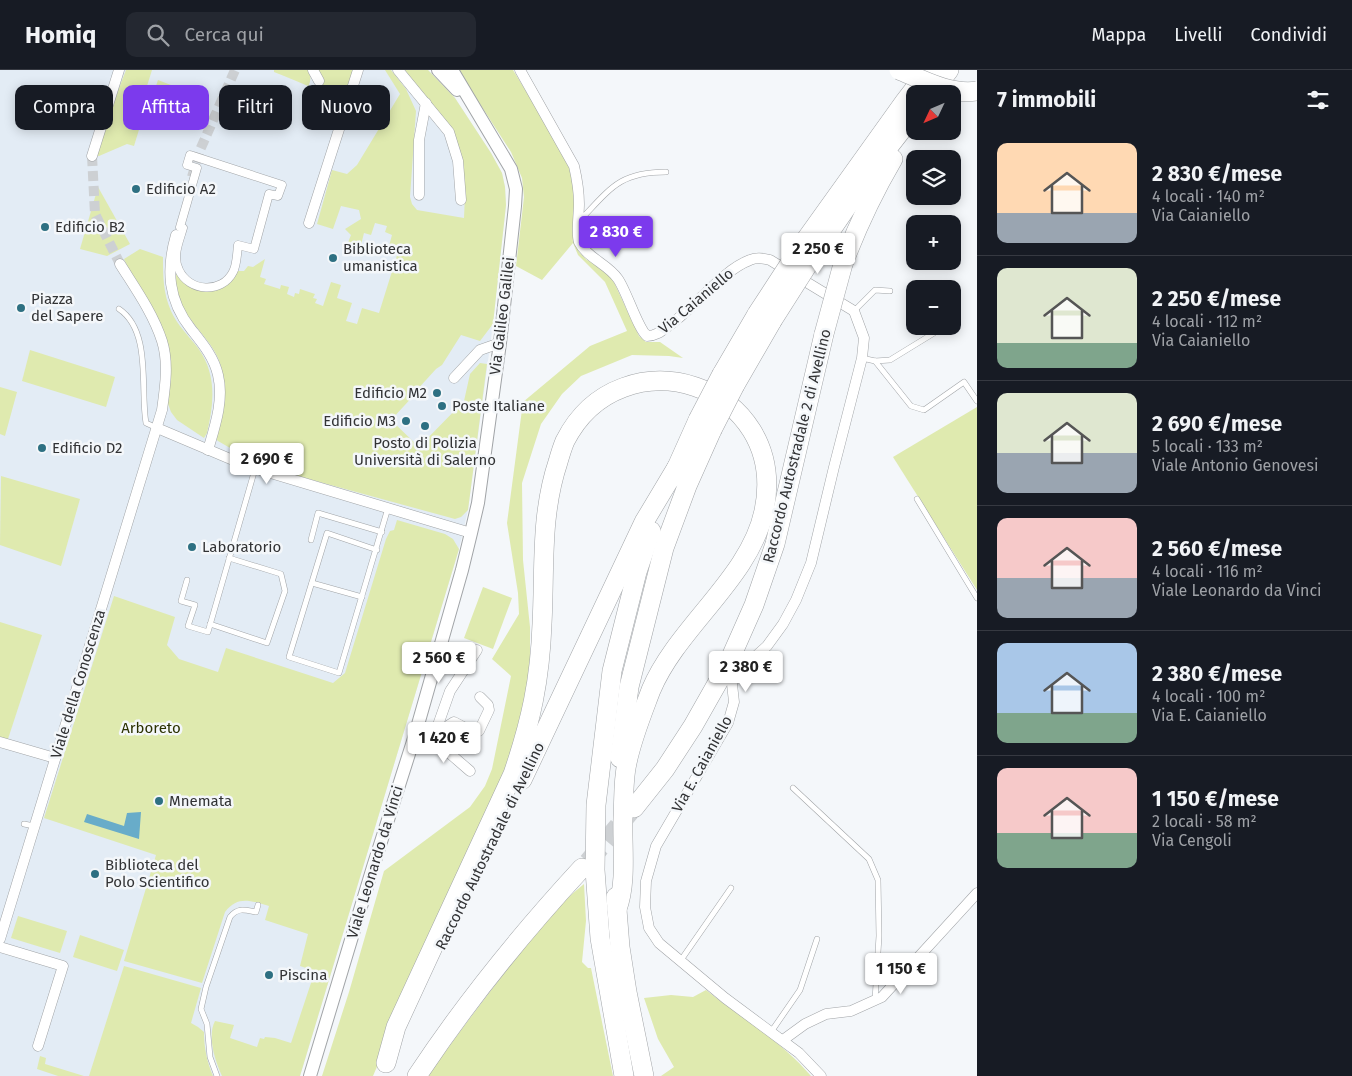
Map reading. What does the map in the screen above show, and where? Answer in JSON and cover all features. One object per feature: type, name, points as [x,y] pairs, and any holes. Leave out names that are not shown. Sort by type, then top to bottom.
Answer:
[{"type":"highway","points":[[899,70],[945,88],[957,91],[977,91]]},
{"type":"highway","points":[[644,1074],[624,1026],[600,938],[595,870],[596,805],[612,671],[638,572],[653,527],[677,467],[705,425],[728,380],[809,248],[905,101],[929,70]]},
{"type":"highway","points":[[937,85],[948,70]]},
{"type":"highway","points":[[947,85],[958,70]]},
{"type":"highway","points":[[809,248],[906,125]]},
{"type":"highway","name":"Raccordo Autostradale 2 di Avellino","points":[[634,808],[665,769],[693,726],[727,666],[754,605],[775,544],[824,334],[843,264],[858,225],[875,191],[906,140]]},
{"type":"highway","points":[[383,1069],[396,1026],[513,774],[526,737],[538,679],[542,626],[545,520],[550,486],[565,442],[586,411],[618,389],[648,381],[682,382],[702,388],[723,400],[741,415],[758,441],[766,464],[764,512],[744,560],[666,661],[652,688],[637,727],[626,765],[622,897],[616,910]]},
{"type":"highway","points":[[624,1076],[624,1026],[616,910],[614,819],[622,735],[629,687],[664,548],[687,486],[705,425]]},
{"type":"highway","name":"Raccordo Autostradale di Avellino","points":[[383,1069],[644,522],[677,467]]},
{"type":"highway","points":[[417,1076],[442,1039],[494,970],[540,913],[582,868]]},
{"type":"street","points":[[92,156],[119,70]]},
{"type":"street","points":[[313,70],[319,82]]},
{"type":"street","points":[[309,224],[358,70]]},
{"type":"street","points":[[398,70],[449,132],[458,161],[461,200]]},
{"type":"street","name":"Via Galileo Galilei","points":[[438,70],[473,108]]},
{"type":"street","name":"Via Galileo Galilei","points":[[452,70],[511,169],[516,189],[500,342],[478,503],[471,533]]},
{"type":"street","name":"Via Caianiello","points":[[520,70],[574,166],[578,182],[578,240],[584,250],[606,266],[617,278],[632,306],[642,332],[647,336],[655,336],[673,323],[736,267],[750,259],[770,260],[854,311]]},
{"type":"street","points":[[419,196],[418,140],[426,103]]},
{"type":"street","points":[[190,155],[280,184],[282,185],[278,196],[269,194],[254,249],[238,245],[234,271],[227,280],[216,287],[204,288],[193,285],[184,278],[178,269],[176,253],[183,228],[180,227],[197,168],[187,165],[190,155]]},
{"type":"street","points":[[176,236],[170,255],[170,288],[181,314],[213,360],[218,376],[218,416],[208,450]]},
{"type":"street","name":"Viale della Conoscenza","points":[[0,939],[162,410],[165,359],[162,342],[154,320],[120,264]]},
{"type":"street","name":"Via E. Caianiello","points":[[821,1076],[799,1053],[725,998],[659,943],[649,928],[645,907],[646,881],[656,846],[728,724],[734,702],[732,684],[736,674],[767,646],[783,624],[796,600],[811,563],[862,358],[864,338],[854,311]]},
{"type":"street","points":[[454,378],[480,350],[500,342]]},
{"type":"street","points":[[157,428],[255,469],[471,533]]},
{"type":"street","name":"Viale Leonardo da Vinci","points":[[310,1076],[381,839],[415,735],[471,533]]},
{"type":"street","points":[[435,740],[450,691],[478,650]]},
{"type":"street","points":[[435,740],[443,729],[454,722],[473,732],[479,731],[489,710],[488,704],[480,697]]},
{"type":"street","points":[[415,735],[435,740],[470,771]]},
{"type":"street","points":[[0,742],[55,758]]},
{"type":"street","points":[[783,1040],[805,1024],[826,1014],[851,1011],[882,997],[977,893]]},
{"type":"street","points":[[0,947],[63,966],[38,1046]]},
{"type":"lane","points":[[578,216],[585,216],[610,188],[622,180],[648,172],[666,172]]},
{"type":"lane","points":[[854,311],[875,290],[890,291]]},
{"type":"lane","points":[[119,309],[125,313],[137,336],[144,362],[143,406],[146,423],[157,428]]},
{"type":"lane","points":[[862,358],[876,361],[890,360],[931,335]]},
{"type":"lane","points":[[876,361],[911,406],[924,410],[964,382],[977,401]]},
{"type":"lane","points":[[187,580],[181,601],[195,605],[188,626],[208,632],[255,469]]},
{"type":"lane","points":[[917,499],[977,598]]},
{"type":"lane","points":[[377,550],[327,533],[289,657],[340,673],[377,550],[388,508]]},
{"type":"lane","points":[[311,540],[318,513],[382,532]]},
{"type":"lane","points":[[210,624],[267,643],[284,591],[281,574],[229,558]]},
{"type":"lane","points":[[312,583],[362,597]]},
{"type":"lane","points":[[793,788],[869,859],[878,880],[879,936],[875,1000]]},
{"type":"lane","points":[[24,824],[35,826]]},
{"type":"lane","points":[[681,960],[731,888]]},
{"type":"lane","points":[[217,1076],[210,1057],[207,1024],[201,1009],[206,987],[230,917],[241,909],[256,912],[258,905]]},
{"type":"lane","points":[[771,1032],[800,990],[817,940]]},
{"type":"shaded area","points":[[0,70],[428,70],[455,98],[502,173],[506,205],[493,324],[468,510],[459,549],[300,1076],[0,1076]]},
{"type":"green space","points":[[126,70],[152,70],[147,85],[123,85],[123,130],[139,130],[134,146],[127,144],[97,156],[105,130],[113,130],[113,104]]},
{"type":"green space","points":[[274,70],[309,70],[310,83],[306,85],[274,72]]},
{"type":"green space","points":[[317,70],[354,70],[349,85],[323,85],[322,78]]},
{"type":"green space","points":[[385,70],[391,70],[406,89],[416,111],[410,197],[412,204],[417,210],[464,218],[465,195],[449,126],[405,70],[428,70],[455,98],[491,153],[502,173],[505,187],[506,205],[493,324],[480,341],[461,335],[442,365],[436,369],[391,420],[419,447],[464,401],[470,374],[480,363],[487,364],[468,510],[461,517],[455,519],[294,475],[249,459],[218,441],[216,439],[223,387],[221,367],[212,348],[181,305],[175,282],[178,269],[193,285],[216,287],[234,271],[244,271],[248,266],[253,267],[265,259],[260,277],[266,279],[264,284],[280,289],[281,285],[289,287],[287,294],[294,297],[295,293],[299,294],[300,289],[315,294],[313,298],[317,299],[315,303],[323,306],[331,282],[341,285],[337,298],[352,303],[346,321],[357,324],[362,308],[379,313],[399,249],[389,246],[392,235],[385,232],[387,226],[375,223],[371,235],[364,233],[360,249],[347,245],[351,235],[345,229],[361,219],[359,210],[341,206],[333,229],[317,224],[332,170],[347,174],[357,165],[378,130],[390,130],[390,111],[400,94]]},
{"type":"green space","points":[[458,70],[513,70],[569,161],[574,179],[575,240],[579,252],[587,260],[597,264],[612,278],[639,336],[646,342],[660,342],[683,358],[632,355],[581,376],[562,394],[541,424],[522,483],[523,560],[530,627],[530,672],[524,709],[510,757],[373,1076],[322,1076],[349,992],[384,871],[470,807],[485,786],[492,769],[511,676],[492,659],[519,614],[518,593],[507,523],[523,402],[590,346],[627,331],[605,282],[578,255],[573,243],[542,280],[516,266],[524,197],[522,178],[511,152]]},
{"type":"green space","points":[[158,80],[171,85],[156,85]]},
{"type":"green space","points":[[98,187],[130,244],[107,256],[80,249]]},
{"type":"green space","points":[[140,249],[163,257],[163,278],[168,304],[180,326],[198,348],[208,368],[211,379],[212,400],[207,433],[204,438],[177,420],[171,412],[167,401],[168,354],[124,259]]},
{"type":"green space","points":[[30,350],[115,377],[106,407],[22,381]]},
{"type":"green space","points":[[0,387],[17,392],[5,436],[0,434]]},
{"type":"green space","points":[[977,407],[977,590],[893,457]]},
{"type":"green space","points":[[1,476],[80,499],[61,566],[0,545]]},
{"type":"green space","name":"Arboreto","points":[[397,520],[445,534],[453,539],[459,549],[300,1076],[222,1076],[212,1041],[215,1021],[234,1025],[230,1038],[257,1047],[260,1038],[264,1039],[265,1037],[291,1043],[315,971],[300,966],[308,934],[265,920],[269,906],[251,901],[240,901],[225,912],[202,983],[124,961],[156,855],[44,818],[114,596],[175,617],[167,645],[179,659],[218,672],[226,648],[333,683],[345,673],[386,539],[390,531],[394,530]]},
{"type":"green space","points":[[483,587],[512,598],[493,649],[464,638]]},
{"type":"green space","points":[[0,622],[42,635],[7,742],[0,740]]},
{"type":"green space","points":[[584,884],[586,921],[582,962],[588,968],[591,968],[613,1076],[428,1076],[532,937],[552,914]]},
{"type":"green space","points":[[18,916],[67,931],[60,953],[11,938]]},
{"type":"green space","points":[[80,935],[124,950],[117,971],[73,957]]},
{"type":"green space","points":[[124,966],[201,988],[191,1023],[204,1032],[206,1055],[213,1076],[89,1076]]},
{"type":"green space","points":[[706,990],[774,1041],[811,1076],[661,1076],[674,1067],[658,1039],[644,998],[671,995],[693,997]]},
{"type":"green space","points":[[40,1056],[46,1058],[45,1064],[84,1076],[58,1076],[37,1069]]},
{"type":"water","points":[[141,812],[139,839],[84,822],[87,814],[124,826],[127,813]]},
{"type":"tunnel","points":[[192,177],[200,150],[235,70]]},
{"type":"tunnel","points":[[92,156],[95,214],[120,264]]},
{"type":"tunnel","points":[[588,862],[630,812]]},
{"type":"place","name":"Edificio A2","points":[[136,189]]},
{"type":"place","name":"Edificio B2","points":[[45,227]]},
{"type":"place","name":"Biblioteca umanistica","points":[[333,258]]},
{"type":"place","name":"Piazza del Sapere","points":[[21,308]]},
{"type":"place","name":"Edificio M2","points":[[437,393]]},
{"type":"place","name":"Poste Italiane","points":[[442,406]]},
{"type":"place","name":"Edificio M3","points":[[406,421]]},
{"type":"place","name":"Posto di Polizia Università di Salerno","points":[[425,426]]},
{"type":"place","name":"Edificio D2","points":[[42,448]]},
{"type":"place","name":"Laboratorio","points":[[192,547]]},
{"type":"place","name":"Mnemata","points":[[159,801]]},
{"type":"place","name":"Biblioteca del Polo Scientifico","points":[[95,874]]},
{"type":"place","name":"Piscina","points":[[269,975]]}]
